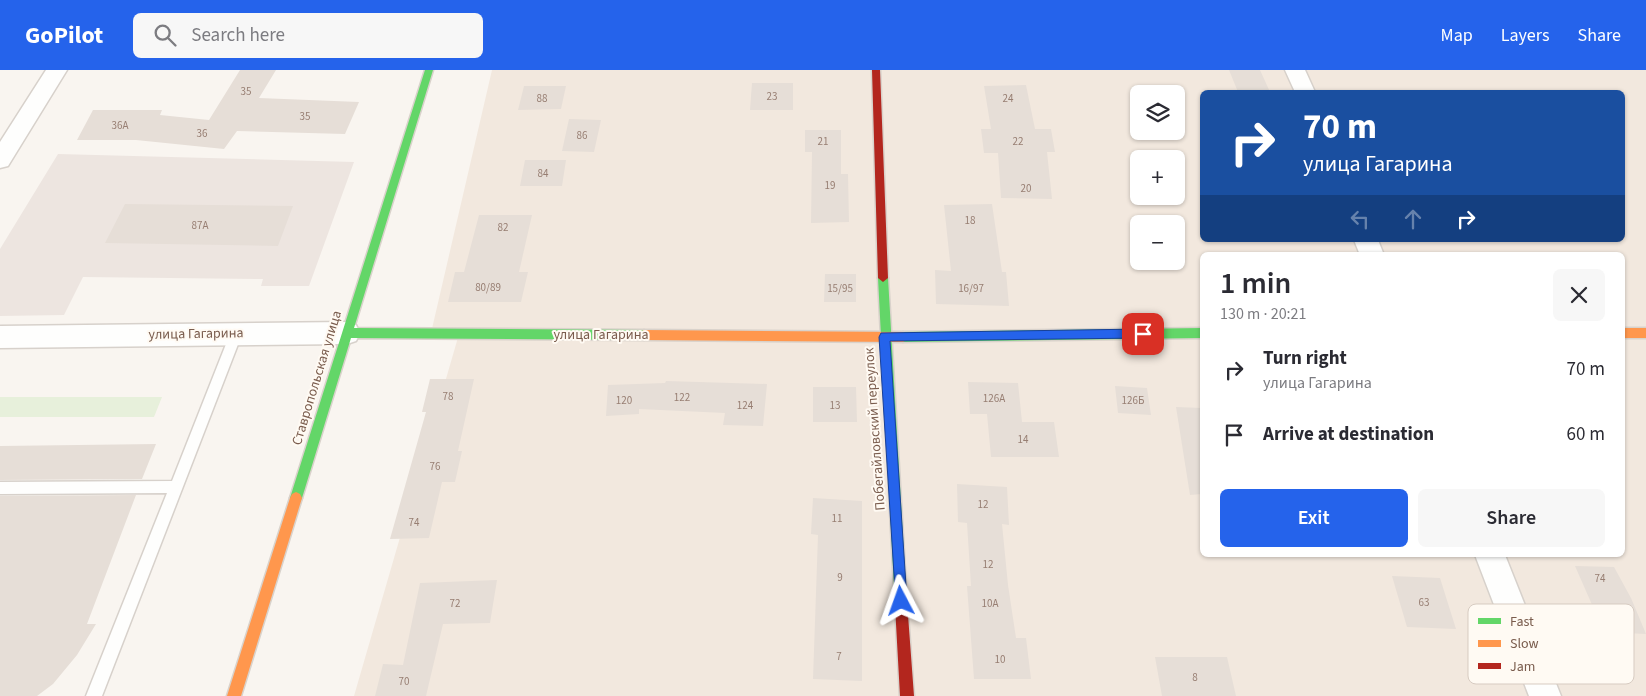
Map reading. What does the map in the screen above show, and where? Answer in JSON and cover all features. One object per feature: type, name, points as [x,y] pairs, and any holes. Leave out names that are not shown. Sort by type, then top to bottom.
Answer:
[{"type":"street","points":[[0,160],[57,70]]},
{"type":"street","name":"Ставропольская улица","points":[[234,696],[429,70]]},
{"type":"street","name":"Побегайловский переулок","points":[[876,70],[885,337],[907,696]]},
{"type":"street","points":[[1295,70],[1303,90]]},
{"type":"street","name":"улица Гагарина","points":[[2,341],[236,334],[347,333],[885,337],[1200,333]]},
{"type":"street","points":[[1625,333],[1646,333]]},
{"type":"street","points":[[1491,557],[1509,604]]},
{"type":"street","points":[[1540,684],[1545,696]]},
{"type":"lane","points":[[94,696],[236,334]]},
{"type":"lane","points":[[0,488],[176,487]]},
{"type":"shaded area","points":[[492,70],[1646,70],[1646,696],[354,696],[459,334],[431,333]]},
{"type":"shaded area","points":[[58,154],[354,162],[309,286],[261,286],[263,279],[83,277],[64,315],[0,316],[0,249]]},
{"type":"green space","points":[[0,397],[162,397],[154,417],[0,417]]},
{"type":"building","points":[[240,70],[276,70],[259,98],[359,102],[345,134],[237,131],[224,149],[136,140],[77,140],[93,110],[162,110],[160,115],[209,120]]},
{"type":"building","points":[[1229,70],[1260,70],[1269,90],[1237,90]]},
{"type":"building","points":[[752,83],[793,83],[793,110],[750,110]]},
{"type":"building","points":[[1026,85],[1035,129],[1051,129],[1055,152],[1047,152],[1052,199],[1001,198],[998,153],[984,153],[981,129],[991,129],[984,86]]},
{"type":"building","points":[[524,86],[566,86],[561,109],[518,110]]},
{"type":"building","points":[[569,119],[601,120],[594,152],[562,151]]},
{"type":"building","points":[[805,130],[841,130],[841,174],[848,174],[849,222],[811,223],[812,152],[805,152]]},
{"type":"building","points":[[525,160],[566,160],[562,186],[520,186]]},
{"type":"building","points":[[125,204],[293,206],[278,246],[105,243]]},
{"type":"building","points":[[992,204],[1002,272],[1006,272],[1009,306],[936,304],[935,270],[951,271],[944,205]]},
{"type":"building","points":[[479,215],[532,215],[519,272],[528,272],[521,302],[448,302],[455,272],[464,272]]},
{"type":"building","points":[[825,274],[856,274],[856,302],[824,302]]},
{"type":"building","points":[[430,379],[474,379],[458,451],[462,451],[455,482],[442,482],[429,538],[390,539],[426,412],[422,412]]},
{"type":"building","points":[[666,381],[767,384],[763,426],[723,425],[725,413],[639,409],[639,414],[606,416],[608,385],[665,383]]},
{"type":"building","points":[[968,382],[1018,383],[1022,422],[1054,422],[1059,457],[991,457],[987,414],[970,414]]},
{"type":"building","points":[[1115,386],[1147,388],[1151,415],[1118,413]]},
{"type":"building","points":[[813,387],[856,387],[857,422],[813,422]]},
{"type":"building","points":[[1176,407],[1200,408],[1200,494],[1190,495]]},
{"type":"building","points":[[156,444],[142,479],[0,480],[0,446]]},
{"type":"building","points":[[957,484],[1007,487],[1009,525],[1002,524],[1008,585],[1016,638],[1026,638],[1031,679],[974,679],[967,586],[971,586],[967,523],[958,522]]},
{"type":"building","points":[[136,495],[87,624],[96,624],[77,655],[53,684],[37,696],[0,696],[0,496]]},
{"type":"building","points":[[813,498],[862,501],[862,681],[813,679],[818,535],[811,534]]},
{"type":"building","points":[[1575,566],[1614,567],[1634,604],[1592,604]]},
{"type":"building","points":[[1392,576],[1440,578],[1456,629],[1407,627]]},
{"type":"building","points":[[497,580],[490,623],[443,624],[426,696],[375,696],[383,664],[403,665],[420,583]]},
{"type":"building","points":[[1634,605],[1646,634],[1634,633]]},
{"type":"building","points":[[1155,657],[1227,657],[1236,696],[1162,696]]},
{"type":"traffic: fast","points":[[296,498],[429,70]]},
{"type":"traffic: fast","points":[[883,278],[900,588]]},
{"type":"traffic: fast","points":[[347,333],[644,335]]},
{"type":"traffic: fast","points":[[903,337],[1200,333]]},
{"type":"traffic: slow","points":[[1625,333],[1646,333]]},
{"type":"traffic: slow","points":[[644,335],[903,337]]},
{"type":"traffic: slow","points":[[234,696],[296,498]]},
{"type":"traffic: jam","points":[[876,70],[883,278]]},
{"type":"traffic: jam","points":[[900,588],[907,696]]},
{"type":"route","points":[[901,601],[885,337],[1143,334]]}]
